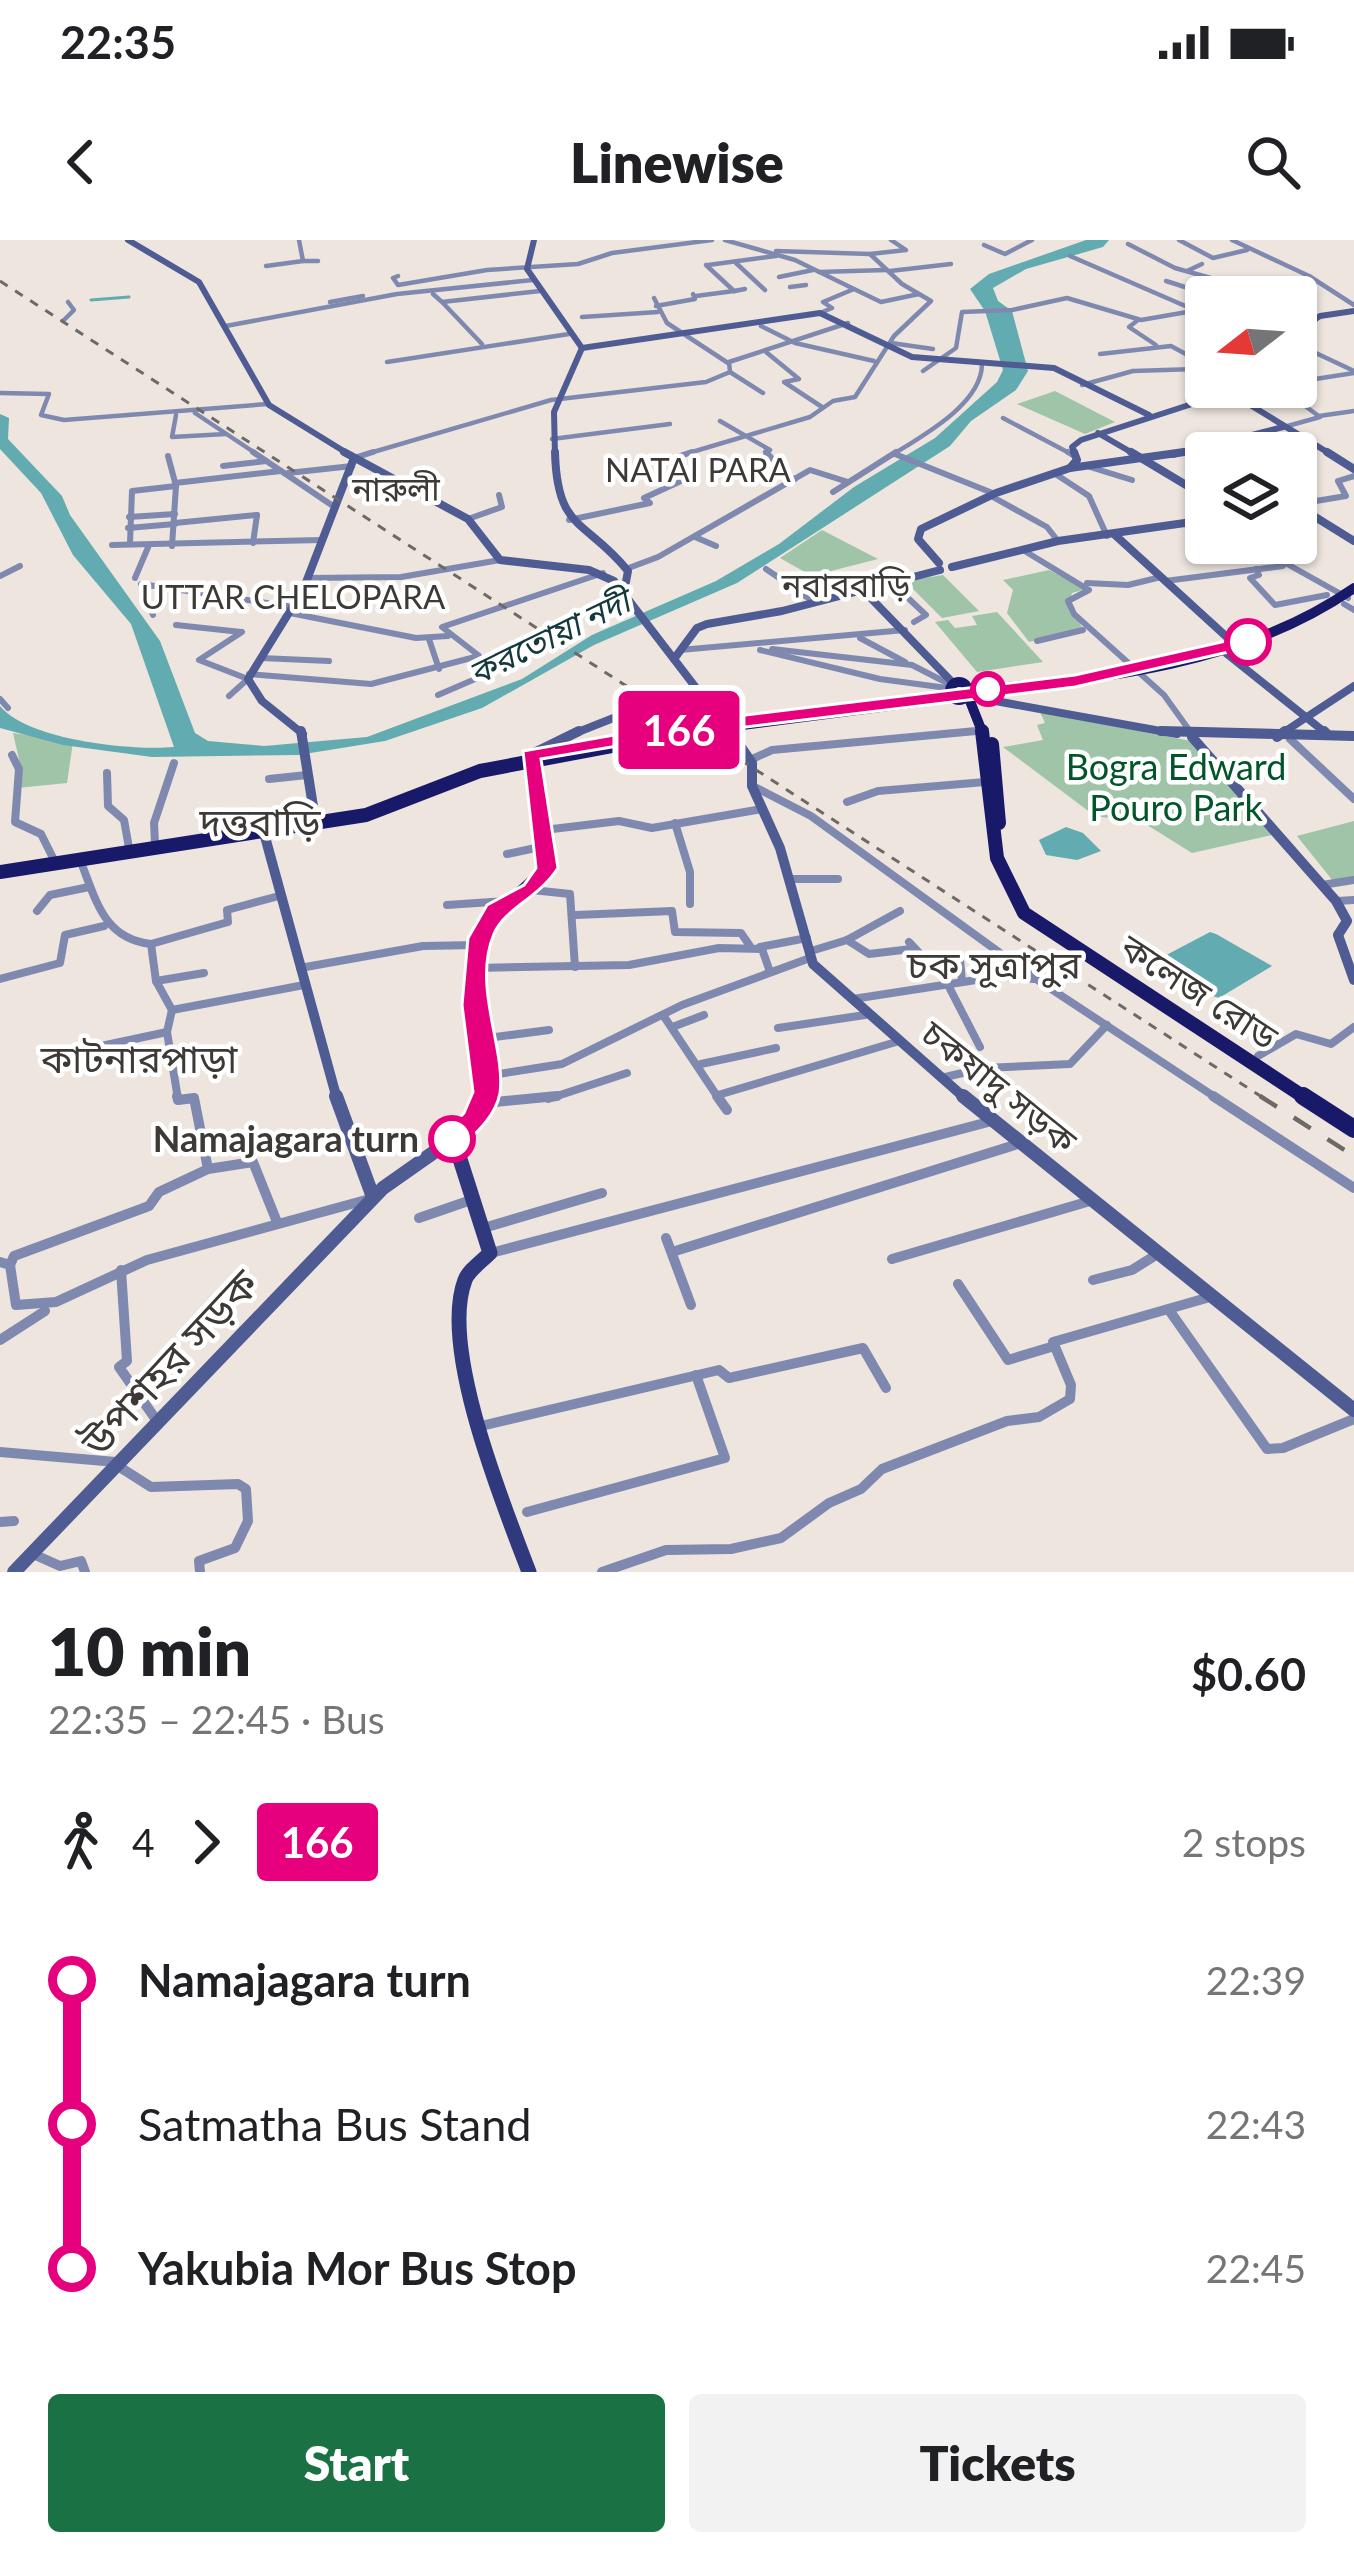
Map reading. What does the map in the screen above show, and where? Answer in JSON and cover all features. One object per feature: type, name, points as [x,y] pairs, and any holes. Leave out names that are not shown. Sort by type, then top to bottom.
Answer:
[{"type":"highway","points":[[0,868],[80,860],[391,809],[480,771],[532,757],[961,691],[1075,681],[1234,650],[1346,598]]},
{"type":"highway","points":[[961,691],[1003,696],[1079,685],[1140,668]]},
{"type":"highway","name":"কলেজ রোড","points":[[961,691],[984,720],[1000,875],[1024,913],[1354,1125]]},
{"type":"highway","points":[[0,868],[264,830]]},
{"type":"highway","name":"কলেজ রোড","points":[[1054,932],[1258,1056],[1354,1125]]},
{"type":"main road","points":[[529,1572],[476,1427],[460,1298],[465,1278],[490,1253],[487,1226],[459,1156],[467,1129],[485,1103],[474,968],[478,945],[506,901],[532,890],[547,868],[532,757]]},
{"type":"street","points":[[128,240],[199,282],[268,404],[353,462],[468,519],[500,560]]},
{"type":"street","points":[[299,240],[303,261]]},
{"type":"street","points":[[534,240],[527,269],[582,348]]},
{"type":"street","points":[[661,240],[670,246]]},
{"type":"street","points":[[398,276],[393,278],[398,285],[712,240]]},
{"type":"street","points":[[725,240],[782,255],[881,302],[919,294]]},
{"type":"street","points":[[773,252],[799,248],[870,254],[906,250],[891,240]]},
{"type":"street","points":[[984,245],[1005,254],[1032,240]]},
{"type":"street","points":[[1179,240],[1213,258],[1248,249]]},
{"type":"street","points":[[1232,240],[1309,276],[1354,308]]},
{"type":"street","points":[[1128,244],[1203,276]]},
{"type":"street","points":[[870,254],[931,301],[899,321],[874,361]]},
{"type":"street","points":[[582,316],[657,309],[694,294],[705,295],[745,290],[735,291],[706,265],[782,255]]},
{"type":"street","points":[[1070,256],[1185,305]]},
{"type":"street","points":[[266,266],[318,261]]},
{"type":"street","points":[[734,262],[758,278],[765,290]]},
{"type":"street","points":[[806,285],[792,287],[779,277],[951,264]]},
{"type":"street","points":[[1151,290],[1202,264]]},
{"type":"street","points":[[225,323],[397,295],[533,280]]},
{"type":"street","points":[[1166,280],[1185,287]]},
{"type":"street","points":[[582,348],[820,313],[832,308],[823,302],[854,289]]},
{"type":"street","points":[[442,302],[541,291]]},
{"type":"street","points":[[433,294],[483,345]]},
{"type":"street","points":[[705,295],[716,309]]},
{"type":"street","points":[[225,323],[364,296]]},
{"type":"street","points":[[654,298],[657,309],[684,334],[763,393]]},
{"type":"street","points":[[923,370],[956,348],[962,312],[1012,310],[1067,298],[1139,319],[1185,312]]},
{"type":"street","points":[[67,318],[71,304]]},
{"type":"street","points":[[1317,318],[1354,308]]},
{"type":"street","points":[[820,313],[936,362],[1054,368],[1149,415]]},
{"type":"street","points":[[1139,319],[1129,327],[1157,345]]},
{"type":"street","points":[[728,363],[848,323]]},
{"type":"street","points":[[760,326],[795,343],[874,361]]},
{"type":"street","points":[[387,362],[569,334]]},
{"type":"street","points":[[888,345],[932,350]]},
{"type":"street","points":[[1100,354],[1157,345],[1185,354]]},
{"type":"street","points":[[582,348],[561,398],[552,439],[556,490],[569,520],[626,568]]},
{"type":"street","points":[[766,352],[799,379],[784,382],[823,408]]},
{"type":"street","points":[[1317,354],[1354,372]]},
{"type":"street","points":[[569,520],[650,503],[644,497],[694,475],[676,457],[810,417],[855,397],[878,370],[874,361]]},
{"type":"street","points":[[833,492],[896,454],[979,385],[982,364]]},
{"type":"street","points":[[1082,385],[1133,370],[1185,368]]},
{"type":"street","points":[[130,543],[132,491],[353,462],[561,398],[706,382],[730,372]]},
{"type":"street","points":[[1317,378],[1354,372]]},
{"type":"street","points":[[0,393],[16,398],[49,394],[40,416],[64,420],[176,415],[268,404]]},
{"type":"street","points":[[1073,460],[1072,447],[1098,433],[1185,404]]},
{"type":"street","points":[[1256,408],[1354,472],[1338,481],[1346,496],[1317,501]]},
{"type":"street","points":[[1307,408],[1319,416]]},
{"type":"street","points":[[1095,467],[1151,461],[1354,411]]},
{"type":"street","points":[[195,413],[334,504]]},
{"type":"street","points":[[176,415],[172,437],[227,434]]},
{"type":"street","points":[[1003,418],[1073,460],[1132,481]]},
{"type":"street","points":[[719,421],[770,450],[763,454],[780,468],[769,470],[796,480]]},
{"type":"street","points":[[552,439],[670,424]]},
{"type":"street","points":[[1098,433],[1185,483]]},
{"type":"street","points":[[896,454],[934,466],[993,495],[1047,527],[1058,542]]},
{"type":"street","points":[[167,456],[176,485],[172,546]]},
{"type":"street","points":[[223,466],[268,460]]},
{"type":"street","points":[[938,567],[916,533],[993,495],[1054,473],[1073,460]]},
{"type":"street","points":[[229,696],[249,677],[309,578],[353,462]]},
{"type":"street","points":[[626,568],[695,537],[811,470],[848,482]]},
{"type":"street","points":[[1054,473],[1089,496],[1111,536],[1331,737]]},
{"type":"street","points":[[468,519],[502,507],[499,495]]},
{"type":"street","points":[[129,517],[175,520],[257,515],[253,543]]},
{"type":"street","points":[[1317,517],[1354,541]]},
{"type":"street","points":[[128,529],[175,520]]},
{"type":"street","points":[[677,655],[697,628],[864,590],[938,567],[1058,542],[1185,523]]},
{"type":"street","points":[[695,537],[716,546]]},
{"type":"street","points":[[112,545],[322,540]]},
{"type":"street","points":[[135,578],[149,545]]},
{"type":"street","points":[[1023,550],[1046,567],[1085,584],[1121,586],[1285,566]]},
{"type":"street","points":[[309,578],[401,578],[500,560],[603,573],[625,587]]},
{"type":"street","points":[[1280,564],[1346,598]]},
{"type":"street","points":[[0,576],[20,566]]},
{"type":"street","points":[[626,568],[630,603],[677,655],[687,690],[725,725],[750,760],[772,750],[986,737]]},
{"type":"street","points":[[766,569],[814,602]]},
{"type":"street","points":[[1256,569],[1259,575],[1250,578],[1275,604],[1346,598]]},
{"type":"street","points":[[176,625],[242,632],[199,660],[249,677],[371,685],[479,656],[449,636],[445,625],[572,589],[603,573]]},
{"type":"street","points":[[677,655],[859,637],[907,627],[926,615],[890,581]]},
{"type":"street","points":[[154,615],[141,584],[429,638],[449,636]]},
{"type":"street","points":[[1085,584],[1089,590],[1068,601],[1071,616],[1140,668],[1192,736],[1336,902],[1347,921],[1338,934],[1354,980]]},
{"type":"street","points":[[864,590],[907,627],[961,691]]},
{"type":"street","points":[[1036,640],[1084,630]]},
{"type":"street","points":[[438,695],[576,632]]},
{"type":"street","points":[[859,637],[961,691]]},
{"type":"street","points":[[429,638],[440,670]]},
{"type":"street","points":[[751,648],[880,679],[961,691]]},
{"type":"street","points":[[751,648],[912,665]]},
{"type":"street","points":[[259,658],[328,661]]},
{"type":"street","points":[[249,677],[262,701],[303,733],[315,822]]},
{"type":"street","points":[[1274,739],[1354,686]]},
{"type":"street","points":[[532,757],[615,717],[687,690]]},
{"type":"street","points":[[1003,696],[1192,736],[1354,736]]},
{"type":"street","points":[[0,699],[8,708]]},
{"type":"street","points":[[1290,739],[1354,799]]},
{"type":"street","points":[[12,755],[19,769],[15,822],[41,834],[53,858]]},
{"type":"street","name":"চকযাদু সড়ক","points":[[750,760],[752,786],[790,879],[810,949],[850,999],[896,1042],[1354,1414]]},
{"type":"street","points":[[155,844],[154,823],[173,764]]},
{"type":"street","points":[[269,779],[307,770]]},
{"type":"street","points":[[847,802],[878,790],[988,772]]},
{"type":"street","points":[[107,773],[108,806],[124,820],[129,848]]},
{"type":"street","points":[[752,786],[811,815],[1036,979],[1354,1188]]},
{"type":"street","points":[[544,830],[602,822],[652,828],[762,809]]},
{"type":"street","points":[[676,823],[690,872],[690,904]]},
{"type":"street","points":[[0,1340],[121,1270],[374,1197],[362,1177],[304,985],[264,830]]},
{"type":"street","points":[[507,854],[547,846]]},
{"type":"street","points":[[80,860],[104,926],[127,943],[152,944],[228,922],[227,910],[240,903],[279,896]]},
{"type":"street","points":[[790,879],[838,879]]},
{"type":"street","points":[[1321,885],[1354,880]]},
{"type":"street","points":[[37,911],[50,895],[89,887]]},
{"type":"street","points":[[532,890],[570,894],[576,915],[575,967]]},
{"type":"street","points":[[1336,902],[1354,900]]},
{"type":"street","points":[[447,905],[506,901]]},
{"type":"street","points":[[576,915],[672,911],[675,932],[741,933],[769,969]]},
{"type":"street","points":[[486,1076],[562,1064],[810,949],[847,940],[899,911]]},
{"type":"street","points":[[0,979],[60,963],[65,935],[104,926]]},
{"type":"street","points":[[847,940],[869,954],[910,945],[926,959],[960,958],[957,968],[962,981]]},
{"type":"street","points":[[152,944],[156,981],[172,1010],[167,1032],[178,1100],[194,1098],[208,1169]]},
{"type":"street","points":[[300,968],[423,946],[478,945]]},
{"type":"street","points":[[474,968],[664,963],[694,952],[810,949]]},
{"type":"street","points":[[156,981],[204,973]]},
{"type":"street","points":[[850,999],[962,981],[1036,979]]},
{"type":"street","points":[[947,983],[980,1048]]},
{"type":"street","points":[[172,1010],[304,985]]},
{"type":"street","points":[[663,1015],[701,1064],[727,1110]]},
{"type":"street","points":[[674,1026],[704,1015]]},
{"type":"street","points":[[778,1028],[865,1015]]},
{"type":"street","points":[[941,1078],[984,1068],[1070,1064],[1107,1025]]},
{"type":"street","points":[[1258,1056],[1296,1034],[1331,1044],[1354,1027]]},
{"type":"street","points":[[478,1039],[549,1030]]},
{"type":"street","points":[[92,1048],[167,1032]]},
{"type":"street","points":[[718,1095],[896,1042]]},
{"type":"street","points":[[701,1064],[776,1048]]},
{"type":"street","points":[[485,1103],[546,1099],[627,1073]]},
{"type":"street","points":[[490,1253],[657,1215],[866,1151],[996,1120]]},
{"type":"street","name":"উপশহর সড়ক","points":[[14,1572],[374,1197],[467,1129]]},
{"type":"street","points":[[672,1252],[1022,1143]]},
{"type":"street","points":[[440,1148],[451,1147],[459,1156]]},
{"type":"street","points":[[16,1305],[5,1263],[14,1256],[149,1206],[159,1192],[208,1169],[253,1162],[277,1222]]},
{"type":"street","points":[[487,1226],[602,1193]]},
{"type":"street","points":[[419,1218],[477,1198]]},
{"type":"street","points":[[892,1259],[1090,1201]]},
{"type":"street","points":[[667,1238],[691,1305]]},
{"type":"street","points":[[1093,1280],[1132,1270],[1156,1255]]},
{"type":"street","points":[[121,1270],[127,1361],[119,1367],[158,1422]]},
{"type":"street","points":[[958,1284],[1008,1360],[1211,1296]]},
{"type":"street","points":[[0,1309],[16,1305],[46,1310]]},
{"type":"street","points":[[1169,1309],[1267,1449],[1283,1448],[1354,1414]]},
{"type":"street","points":[[602,1572],[667,1550],[731,1549],[781,1538],[829,1502],[861,1489],[882,1469],[1007,1421],[1039,1418],[1070,1399],[1071,1385],[1051,1347]]},
{"type":"street","points":[[476,1427],[719,1370],[729,1378],[863,1348],[886,1388]]},
{"type":"street","points":[[527,1512],[725,1459],[696,1375]]},
{"type":"street","points":[[0,1452],[45,1451],[75,1463],[121,1464],[151,1487],[238,1484],[247,1489],[248,1521],[235,1548],[199,1561],[200,1572]]},
{"type":"street","points":[[32,1553],[60,1566],[81,1562],[86,1572]]},
{"type":"green space","points":[[1055,391],[1115,422],[1085,434],[1017,404]]},
{"type":"green space","points":[[822,530],[878,559],[831,571],[858,591],[829,576],[819,580],[780,558]]},
{"type":"green space","points":[[1049,570],[1086,589],[1072,593],[1069,604],[1083,629],[1029,642],[1007,613],[1013,590],[1003,580]]},
{"type":"green space","points":[[943,575],[979,611],[942,618],[905,581]]},
{"type":"green space","points":[[997,612],[1043,662],[977,672],[935,622],[948,620],[955,628],[977,625],[972,616]]},
{"type":"green space","name":"Bogra Edward Pouro Park","points":[[1040,712],[1196,742],[1277,834],[1192,853],[1144,823],[1095,816],[1003,747],[1043,740],[1037,725],[1045,723]]},
{"type":"green space","points":[[13,733],[73,742],[67,783],[17,788],[20,764]]},
{"type":"green space","points":[[1354,821],[1354,878],[1333,881],[1297,836]]},
{"type":"water","points":[[1086,240],[1109,240],[1103,247],[1026,269],[993,288],[998,301],[1012,311],[1028,371],[1016,390],[971,421],[950,446],[737,583],[594,645],[482,708],[385,741],[298,755],[152,757],[63,745],[0,728],[0,706],[33,727],[81,741],[174,747],[131,624],[73,555],[41,493],[0,449],[0,414],[9,418],[8,439],[62,496],[70,515],[160,641],[195,733],[208,741],[264,746],[367,737],[522,679],[592,635],[716,581],[935,438],[997,382],[1003,370],[985,311],[970,289],[989,274]]},
{"type":"water","points":[[1066,827],[1083,833],[1101,851],[1077,860],[1046,855],[1039,840]]},
{"type":"water","points":[[1210,932],[1272,966],[1219,998],[1191,989],[1156,966],[1155,961]]},
{"type":"waterway","points":[[91,300],[129,297]]},
{"type":"railway","points":[[0,281],[1265,1099]]},
{"type":"railway","points":[[1260,1096],[1354,1156]]},
{"type":"bus line","name":"166","points":[[452,1139],[467,1129],[487,1092],[474,1005],[473,970],[480,938],[496,910],[532,890],[547,868],[530,755],[688,728],[1075,681],[1248,642]]},
{"type":"place","name":"Namajagara turn","points":[[452,1139]]},
{"type":"district","name":"NATAI PARA","points":[[698,470]]},
{"type":"district","name":"নারুলী","points":[[396,489]]},
{"type":"district","name":"নবাববাড়ি","points":[[846,585]]},
{"type":"district","name":"UTTAR CHELOPARA","points":[[293,597]]},
{"type":"district","name":"দত্তবাড়ি","points":[[260,822]]},
{"type":"district","name":"চক সূত্রাপুর","points":[[994,965]]},
{"type":"district","name":"কাটনারপাড়া","points":[[139,1059]]},
{"type":"water label","name":"করতোয়া নদী","points":[[549,637]]}]
